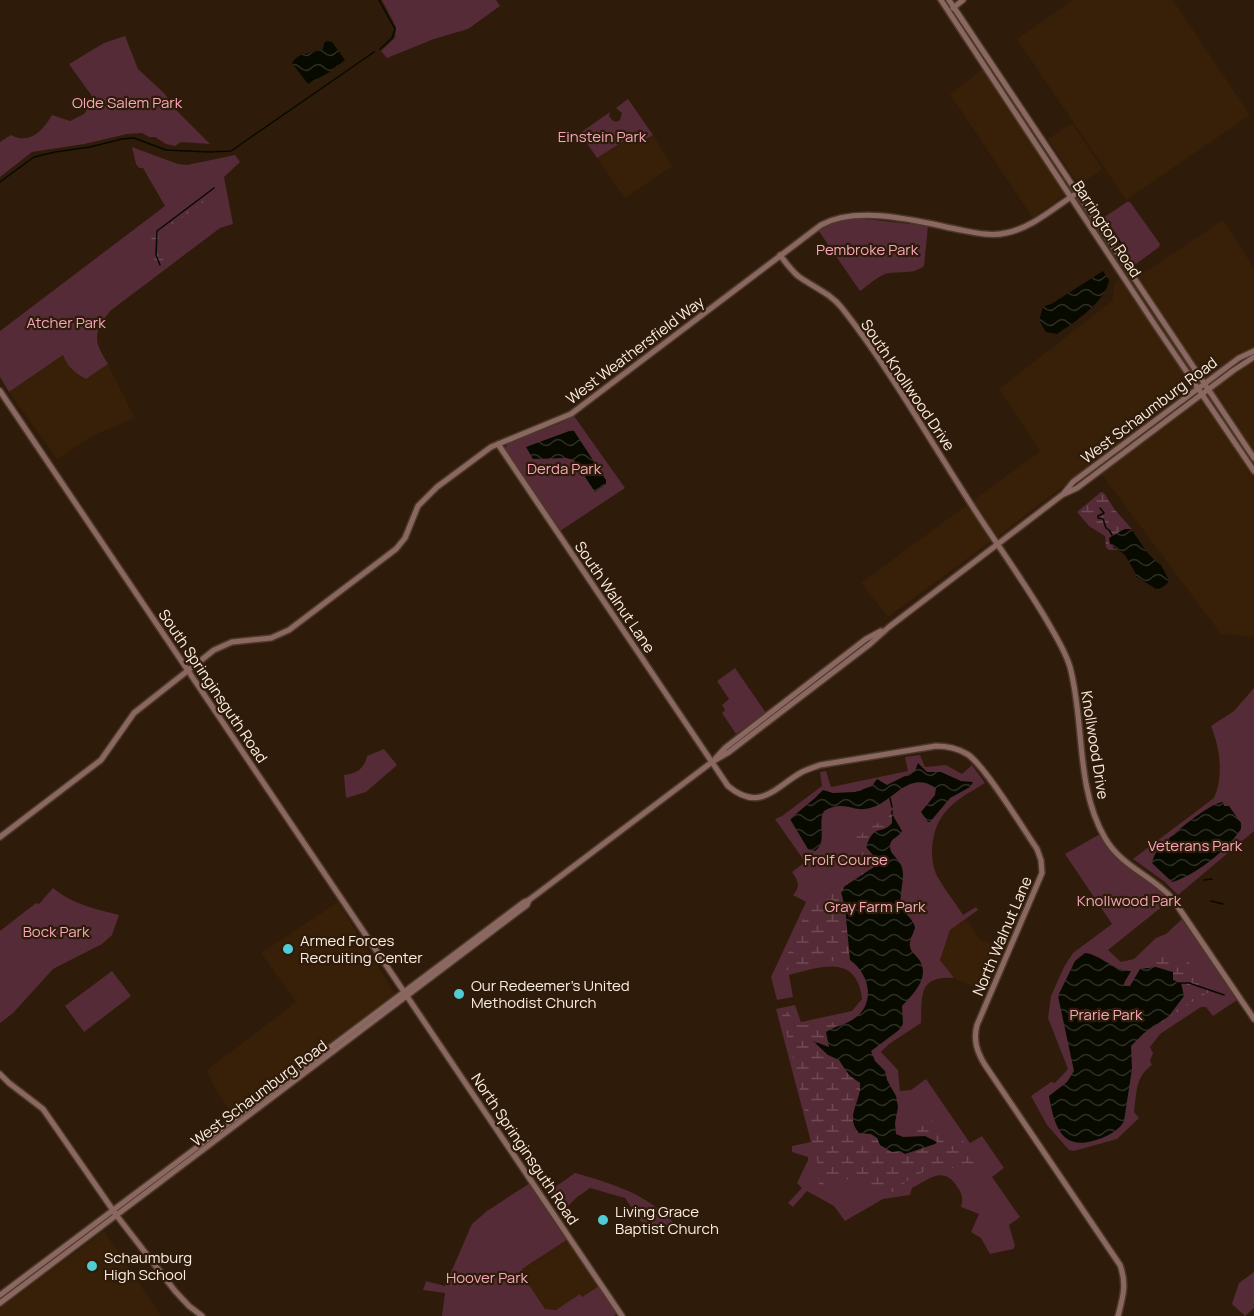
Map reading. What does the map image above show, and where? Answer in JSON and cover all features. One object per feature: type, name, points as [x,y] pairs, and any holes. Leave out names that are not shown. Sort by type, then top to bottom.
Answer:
[{"type":"street","name":"Barrington Road","points":[[941,0],[951,9],[1254,458]]},
{"type":"street","name":"Barrington Road","points":[[949,0],[951,9]]},
{"type":"street","points":[[951,9],[963,0]]},
{"type":"street","name":"Barrington Road","points":[[1075,194],[1200,392],[1254,471]]},
{"type":"street","name":"West Weathersfield Way","points":[[0,837],[101,760],[111,749],[130,717],[214,650],[227,643],[243,639],[271,638],[289,630],[393,553],[405,538],[415,512],[424,498],[491,447],[571,414],[821,225],[846,216],[861,215],[978,233],[1004,234],[1028,225],[1075,194]]},
{"type":"street","name":"South Knollwood Drive","points":[[780,255],[797,275],[831,296],[843,309],[998,544]]},
{"type":"street","name":"West Schaumburg Road","points":[[1062,495],[1077,488],[1137,444],[1200,392],[1204,384],[1239,358],[1254,351]]},
{"type":"street","name":"West Schaumburg Road","points":[[0,1303],[115,1213],[527,905],[529,900],[852,659],[888,627],[1062,495],[1073,482],[1133,437],[1200,392],[1208,390],[1254,357]]},
{"type":"street","name":"South Springinsguth Road","points":[[0,390],[405,994]]},
{"type":"street","points":[[1133,437],[1137,444]]},
{"type":"street","name":"South Walnut Lane","points":[[498,444],[712,762]]},
{"type":"street","name":"Knollwood Drive","points":[[998,544],[1050,626],[1069,664],[1088,794],[1094,815],[1105,838],[1116,854],[1127,864],[1158,884],[1172,898],[1254,1019]]},
{"type":"street","name":"North Walnut Lane","points":[[712,762],[728,786],[737,794],[751,798],[768,796],[803,771],[820,765],[936,746],[953,747],[969,755],[982,768],[1036,849],[1041,860],[1042,873],[977,1025],[975,1033],[977,1050],[1120,1265],[1125,1276],[1125,1293],[1118,1316]]},
{"type":"street","name":"North Springinsguth Road","points":[[405,994],[622,1316]]},
{"type":"street","points":[[0,1074],[43,1109],[115,1213],[182,1300],[202,1316]]},
{"type":"street","name":"West Schaumburg Road","points":[[0,1295],[115,1213]]},
{"type":"shaded area","points":[[1073,0],[1173,0],[1250,115],[1126,200],[1017,39]]},
{"type":"shaded area","points":[[984,68],[1066,194],[1033,218],[950,94]]},
{"type":"shaded area","points":[[1072,123],[1103,169],[1079,185],[1048,139]]},
{"type":"shaded area","points":[[634,134],[641,142],[653,135],[672,166],[625,198],[597,158]]},
{"type":"shaded area","points":[[1223,220],[1254,268],[1254,637],[1221,634],[1093,463],[888,617],[861,583],[1040,451],[999,389],[1112,301],[1115,283],[1118,279],[1124,286]]},
{"type":"shaded area","points":[[63,355],[71,370],[86,379],[108,364],[135,418],[96,434],[57,459],[9,392]]},
{"type":"shaded area","points":[[338,902],[395,994],[234,1117],[213,1085],[207,1070],[296,1002],[261,953]]},
{"type":"shaded area","points":[[966,919],[979,939],[1004,949],[985,992],[954,978],[940,960],[950,930]]},
{"type":"shaded area","name":"Schaumburg High School","points":[[104,1231],[161,1316],[0,1316],[0,1308]]},
{"type":"shaded area","points":[[567,1238],[599,1286],[582,1298],[580,1295],[556,1310],[545,1309],[525,1279],[522,1269]]},
{"type":"green space","points":[[382,0],[496,0],[500,6],[468,29],[434,39],[387,58],[381,51],[395,38],[396,27]]},
{"type":"green space","name":"Olde Salem Park","points":[[125,36],[138,69],[164,93],[177,111],[210,144],[181,142],[175,146],[142,133],[127,134],[84,144],[32,152],[0,177],[0,142],[11,135],[24,138],[35,135],[52,115],[70,121],[84,114],[94,99],[69,64],[104,43]]},
{"type":"green space","name":"Einstein Park","points":[[628,99],[653,135],[641,142],[633,135],[597,158],[580,133],[610,112],[609,116],[612,120],[616,122],[620,120],[622,113],[616,108]]},
{"type":"green space","name":"Atcher Park","points":[[132,147],[178,164],[187,165],[235,155],[240,162],[224,177],[233,224],[220,228],[110,311],[100,326],[97,337],[108,364],[86,379],[72,369],[63,355],[9,392],[0,377],[0,331],[165,206],[143,168],[139,168],[136,164]]},
{"type":"green space","points":[[212,186],[217,187],[208,198],[159,234],[158,248],[165,262],[161,268],[158,267],[155,264],[150,237],[153,230]]},
{"type":"green space","points":[[1130,202],[1160,244],[1136,264],[1132,264],[1103,221],[1103,218]]},
{"type":"green space","name":"Pembroke Park","points":[[856,218],[928,226],[924,266],[910,272],[885,274],[860,291],[818,230],[838,221]]},
{"type":"green space","name":"Derda Park","points":[[574,416],[625,488],[560,531],[505,448],[509,442]]},
{"type":"green space","points":[[1101,492],[1132,529],[1122,530],[1113,536],[1113,548],[1118,550],[1109,550],[1106,547],[1105,536],[1089,526],[1077,512]]},
{"type":"green space","points":[[735,668],[766,713],[736,734],[722,713],[725,710],[722,705],[729,699],[717,681]]},
{"type":"green space","name":"Veterans Park","points":[[1254,688],[1254,831],[1178,895],[1165,882],[1133,859],[1214,798],[1219,781],[1220,762],[1211,726],[1234,711]]},
{"type":"green space","points":[[384,749],[397,765],[366,792],[346,798],[344,775],[359,770],[367,756]]},
{"type":"green space","name":"Gray Farm Park","points":[[920,755],[925,767],[946,765],[962,774],[972,765],[985,783],[948,808],[937,825],[932,849],[937,876],[963,915],[976,907],[978,910],[950,930],[940,960],[954,978],[942,978],[928,984],[922,996],[921,1023],[881,1052],[898,1070],[900,1091],[911,1090],[926,1079],[970,1143],[982,1136],[1004,1168],[992,1177],[1020,1217],[1009,1225],[1015,1246],[1013,1249],[990,1254],[981,1238],[971,1232],[979,1214],[961,1207],[960,1191],[953,1181],[942,1175],[912,1188],[910,1195],[883,1199],[845,1221],[834,1206],[807,1191],[793,1207],[788,1203],[802,1188],[797,1183],[808,1160],[808,1157],[792,1152],[792,1146],[811,1142],[776,1009],[795,1005],[801,1022],[852,1011],[862,999],[859,985],[851,973],[836,967],[826,967],[789,975],[793,997],[777,1000],[771,977],[806,902],[793,895],[798,883],[792,872],[805,862],[775,819],[822,786],[820,772],[826,771],[831,787],[908,771],[905,757]]},
{"type":"green space","points":[[892,814],[892,823],[888,828],[881,863],[845,886],[842,899],[845,907],[850,960],[832,961],[782,971],[782,966],[809,905],[832,893],[860,870],[863,859],[861,844],[856,837]]},
{"type":"green space","name":"Prarie Park","points":[[1100,834],[1116,858],[1158,888],[1169,901],[1108,950],[1121,962],[1134,959],[1156,938],[1166,934],[1182,919],[1237,1000],[1213,1016],[1206,1007],[1201,1007],[1160,1034],[1150,1047],[1153,1053],[1150,1061],[1152,1065],[1142,1075],[1138,1086],[1134,1112],[1139,1118],[1117,1139],[1074,1151],[1069,1150],[1047,1125],[1031,1096],[1051,1082],[1055,1083],[1068,1069],[1048,1018],[1051,996],[1064,967],[1073,953],[1112,924],[1065,854]]},
{"type":"green space","name":"Bock Park","points":[[53,888],[76,902],[119,915],[112,935],[102,944],[53,969],[13,1013],[0,1023],[0,931],[36,903],[39,904]]},
{"type":"green space","points":[[1177,954],[1191,965],[1202,979],[1201,983],[1221,991],[1226,996],[1207,993],[1155,1026],[1169,1016],[1182,988],[1181,983],[1173,980],[1173,972],[1156,967],[1140,969],[1152,960]]},
{"type":"green space","points":[[112,971],[131,996],[84,1032],[65,1006]]},
{"type":"green space","points":[[788,1012],[797,1025],[839,1024],[826,1032],[829,1047],[815,1042],[839,1061],[860,1083],[861,1090],[853,1110],[865,1134],[871,1134],[905,1154],[937,1142],[925,1136],[910,1137],[932,1120],[936,1130],[952,1134],[966,1144],[978,1162],[974,1170],[967,1173],[957,1167],[926,1171],[913,1177],[894,1191],[882,1194],[871,1191],[851,1178],[831,1187],[819,1184],[818,1165],[782,1014]]},
{"type":"green space","points":[[575,1173],[640,1197],[673,1222],[651,1236],[625,1198],[590,1188],[562,1212],[548,1192]]},
{"type":"green space","name":"Hoover Park","points":[[530,1183],[567,1238],[522,1269],[527,1277],[525,1279],[545,1309],[556,1310],[580,1294],[582,1297],[599,1286],[617,1314],[614,1316],[442,1316],[445,1293],[423,1290],[426,1281],[445,1286],[472,1224],[487,1211]]},
{"type":"green space","points":[[1254,1272],[1254,1308],[1245,1316],[1232,1304],[1239,1283]]},
{"type":"water","points":[[327,41],[332,42],[345,60],[330,72],[308,84],[292,63],[298,56],[323,49]]},
{"type":"water","points":[[1103,271],[1109,280],[1107,288],[1096,303],[1057,334],[1046,332],[1039,320],[1043,307]]},
{"type":"water","points":[[572,430],[606,480],[606,484],[595,492],[574,460],[566,458],[533,459],[526,447]]},
{"type":"water","points":[[1125,529],[1131,529],[1149,554],[1161,565],[1169,580],[1158,590],[1135,576],[1125,555],[1110,544],[1109,538]]},
{"type":"water","points":[[918,763],[927,772],[941,772],[961,781],[973,782],[970,787],[950,798],[930,822],[921,812],[935,795],[936,788],[917,782],[909,784],[879,805],[870,808],[838,806],[824,811],[821,821],[821,843],[815,851],[808,849],[790,819],[823,790],[833,793],[855,792],[872,786],[877,779],[887,785],[915,771]]},
{"type":"water","points":[[1223,802],[1224,806],[1229,806],[1241,823],[1241,829],[1210,861],[1191,874],[1172,882],[1152,863],[1156,852],[1191,820]]},
{"type":"water","points":[[892,814],[902,831],[892,841],[890,848],[903,870],[901,903],[915,927],[910,947],[923,967],[923,974],[919,985],[902,1006],[903,1024],[899,1030],[871,1051],[875,1061],[885,1071],[896,1096],[898,1107],[895,1123],[896,1134],[903,1137],[925,1136],[937,1142],[905,1154],[900,1151],[892,1152],[880,1145],[877,1138],[871,1134],[859,1133],[853,1121],[853,1114],[860,1083],[849,1075],[839,1060],[828,1055],[813,1041],[829,1047],[826,1032],[852,1020],[865,1007],[868,990],[863,974],[850,960],[845,907],[841,892],[845,886],[880,863],[866,847],[875,832],[885,829],[892,823]]},
{"type":"water","name":"Prarie Park","points":[[1085,953],[1119,969],[1131,971],[1124,983],[1125,986],[1130,986],[1140,969],[1156,967],[1173,972],[1173,980],[1181,983],[1184,996],[1169,1016],[1144,1033],[1131,1046],[1132,1069],[1122,1124],[1102,1138],[1078,1143],[1063,1135],[1058,1128],[1049,1096],[1067,1082],[1074,1071],[1058,996],[1075,961]]},
{"type":"waterway","points":[[379,0],[395,29],[392,38],[380,49]]},
{"type":"waterway","points":[[0,182],[34,157],[122,139],[134,138],[166,150],[231,151],[374,52]]},
{"type":"waterway","points":[[160,265],[156,255],[157,231],[214,188]]},
{"type":"waterway","points":[[1109,225],[1125,250]]},
{"type":"waterway","points":[[1100,508],[1104,513],[1098,518],[1103,519],[1112,535]]},
{"type":"waterway","points":[[890,798],[892,807]]},
{"type":"waterway","points":[[1204,880],[1212,879]]},
{"type":"waterway","points":[[1211,901],[1223,904]]},
{"type":"waterway","points":[[1181,983],[1189,983],[1224,995]]},
{"type":"place","name":"Armed Forces Recruiting Center","points":[[288,949]]},
{"type":"place","name":"Our Redeemer's United Methodist Church","points":[[459,994]]},
{"type":"place","name":"Living Grace Baptist Church","points":[[603,1220]]},
{"type":"place","name":"Schaumburg High School","points":[[92,1266]]},
{"type":"park label","name":"Frolf Course","points":[[846,859]]},
{"type":"park label","name":"Knollwood Park","points":[[1129,900]]}]
